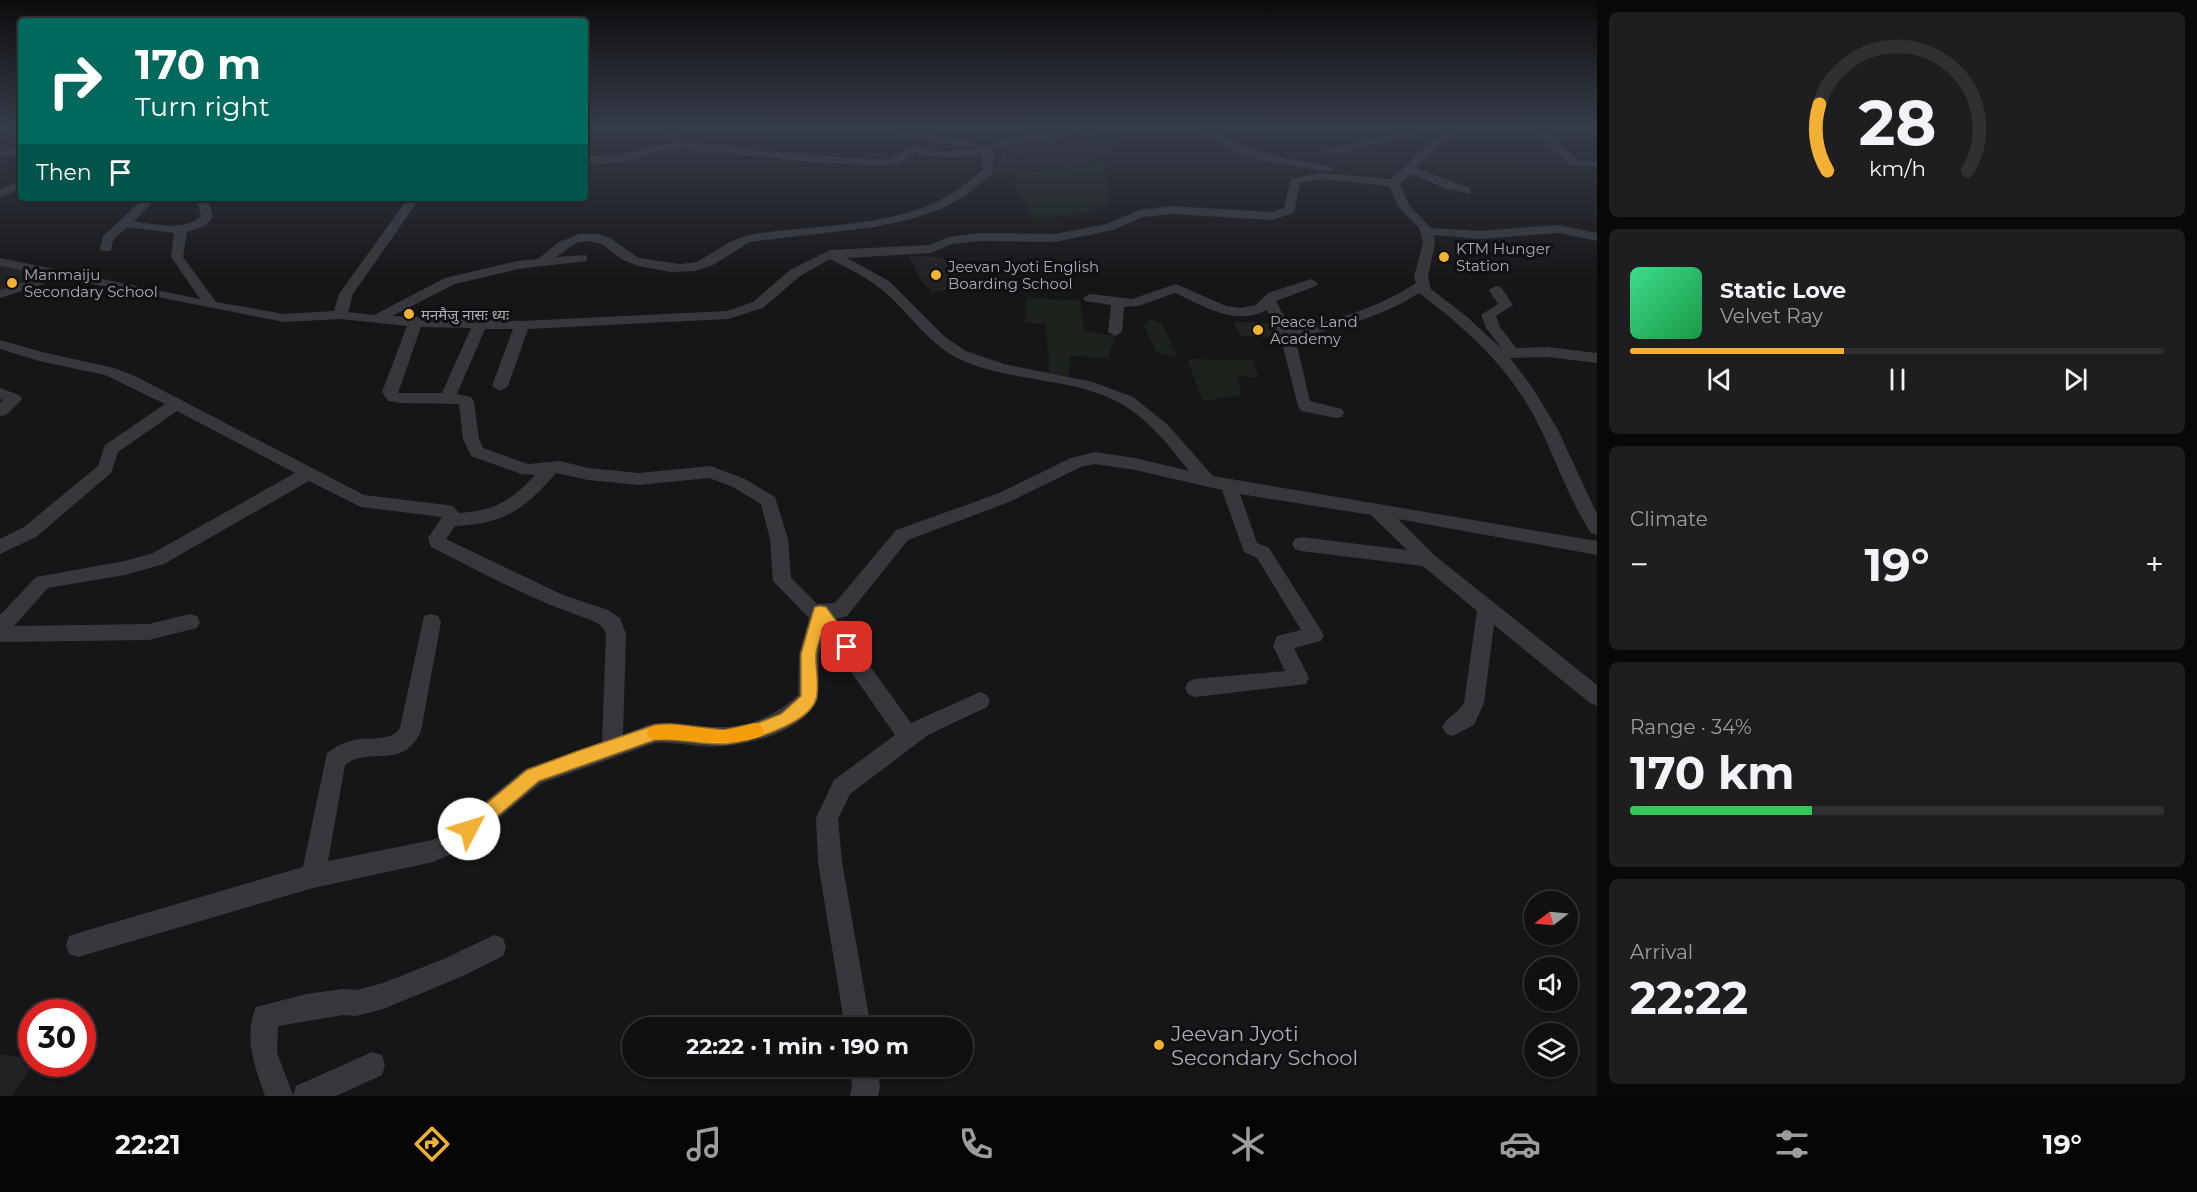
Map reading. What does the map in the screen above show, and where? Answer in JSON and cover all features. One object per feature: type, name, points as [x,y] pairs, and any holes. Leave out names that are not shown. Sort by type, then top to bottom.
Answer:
[{"type":"street","points":[[541,262],[569,240],[591,237],[607,242],[627,258],[641,263],[697,267],[744,240],[839,228],[932,209],[960,196],[983,178]]},
{"type":"street","points":[[0,262],[285,318],[340,315],[415,323],[522,325],[728,315],[758,305],[795,273],[830,254],[931,249],[949,241],[981,237],[1055,238],[1109,227],[1140,214],[1171,210],[1272,216],[1290,210],[1295,181],[1310,178]]},
{"type":"street","points":[[1342,178],[1394,183],[1400,178]]},
{"type":"street","points":[[1362,178],[1371,181]]},
{"type":"street","points":[[1431,178],[1466,191]]},
{"type":"street","points":[[1394,183],[1404,206],[1426,231],[1429,243],[1421,277],[1425,291],[1506,353],[1566,353],[1597,357]]},
{"type":"street","points":[[0,193],[18,186]]},
{"type":"street","points":[[106,248],[107,239],[148,201]]},
{"type":"street","points":[[124,223],[181,230],[203,223],[207,217],[203,201]]},
{"type":"street","points":[[340,315],[346,294],[412,201]]},
{"type":"street","points":[[1426,231],[1480,235],[1558,229],[1597,237]]},
{"type":"street","points":[[181,230],[177,257],[211,305]]},
{"type":"street","points":[[830,254],[883,283],[941,339],[961,354],[1041,377],[1091,387],[1128,401],[1151,418],[1208,482]]},
{"type":"street","points":[[376,319],[450,281],[518,265],[581,258]]},
{"type":"street","points":[[0,294],[62,274]]},
{"type":"street","points":[[1090,298],[1133,303],[1176,288],[1234,314],[1257,310],[1270,302],[1273,296],[1311,283]]},
{"type":"street","points":[[1287,335],[1346,322],[1371,313],[1401,300],[1422,285]]},
{"type":"street","points":[[1496,290],[1506,305],[1488,315],[1493,328],[1549,428],[1591,509],[1597,528]]},
{"type":"street","points":[[1115,332],[1118,302]]},
{"type":"street","points":[[1270,302],[1287,335],[1303,402],[1314,410],[1336,412]]},
{"type":"street","points":[[415,323],[390,395],[400,399],[460,398],[466,401],[471,439],[477,452],[527,470],[560,467],[588,474],[639,479],[710,472],[739,483],[769,501],[779,539],[782,581],[813,612],[840,611],[902,535],[1003,498],[1077,462],[1095,458],[1229,486],[1288,494],[1597,548]]},
{"type":"street","points":[[447,399],[480,323]]},
{"type":"street","points":[[500,386],[522,325]]},
{"type":"street","points":[[4,348],[109,371],[130,379],[361,501],[447,511],[452,515],[451,520],[438,535],[436,542],[556,600],[601,616],[613,624],[616,634],[612,747]]},
{"type":"street","points":[[0,393],[14,399],[0,411]]},
{"type":"street","points":[[0,548],[30,532],[105,469],[111,449],[116,444],[176,404]]},
{"type":"street","points":[[451,520],[477,520],[496,516],[530,493],[551,468]]},
{"type":"street","points":[[0,628],[43,582],[125,568],[158,559],[309,473]]},
{"type":"street","points":[[1195,688],[1299,678],[1283,646],[1284,642],[1314,634],[1263,553],[1250,547],[1229,486]]},
{"type":"street","points":[[1378,511],[1428,560],[1597,697]]},
{"type":"street","points":[[1301,544],[1428,560]]},
{"type":"street","points":[[1454,727],[1467,718],[1474,703],[1487,607]]},
{"type":"street","points":[[820,612],[909,737]]},
{"type":"street","points":[[78,945],[313,876],[433,851],[453,842],[533,776],[655,733],[670,732],[724,737],[759,730],[786,719],[808,699],[809,654],[820,612]]},
{"type":"street","points":[[0,634],[149,632],[190,622]]},
{"type":"street","points":[[313,876],[335,760],[342,752],[354,748],[399,745],[406,741],[431,622]]},
{"type":"street","points":[[856,1017],[831,862],[827,818],[842,787],[921,728],[980,701]]},
{"type":"street","points":[[279,1096],[264,1053],[265,1016],[306,1007],[343,1002],[356,1003],[383,996],[454,967],[494,947]]},
{"type":"street","points":[[306,1096],[372,1065]]},
{"type":"street","points":[[864,1096],[865,1077]]},
{"type":"shaded area","points":[[1015,178],[1106,178],[1108,203],[1081,213],[1034,217],[1013,187],[1005,184],[1016,183]]},
{"type":"shaded area","name":"Jeevan Jyoti English Boarding School","points":[[909,256],[942,257],[956,271],[950,289],[932,292],[920,279]]},
{"type":"shaded area","name":"Manmaiju Secondary School","points":[[0,265],[49,275],[0,291]]},
{"type":"shaded area","points":[[1027,297],[1080,301],[1084,331],[1115,336],[1108,358],[1070,356],[1068,380],[1048,378],[1046,324],[1025,322]]},
{"type":"shaded area","points":[[1151,319],[1163,324],[1176,356],[1157,353],[1144,326]]},
{"type":"shaded area","name":"Peace Land Academy","points":[[1234,322],[1274,323],[1282,338],[1241,336]]},
{"type":"shaded area","points":[[1187,359],[1253,360],[1259,378],[1238,376],[1241,395],[1203,401]]},
{"type":"shaded area","points":[[0,1054],[18,1057],[18,1077],[24,1077],[12,1096],[0,1096]]},
{"type":"slow traffic","points":[[655,733],[670,732],[724,737],[756,731]]},
{"type":"place","name":"KTM Hunger Station","points":[[1444,257]]},
{"type":"place","name":"Jeevan Jyoti English Boarding School","points":[[936,275]]},
{"type":"place","name":"Manmaiju Secondary School","points":[[12,283]]},
{"type":"place","name":"मनमैजु नासः ध्यः","points":[[409,314]]},
{"type":"place","name":"Peace Land Academy","points":[[1258,330]]},
{"type":"place","name":"Jeevan Jyoti Secondary School","points":[[1159,1045]]},
{"type":"route","points":[[469,829],[533,776],[544,770],[655,733],[670,732],[724,737],[759,730],[786,719],[808,699],[809,654],[820,612],[847,647]]}]
